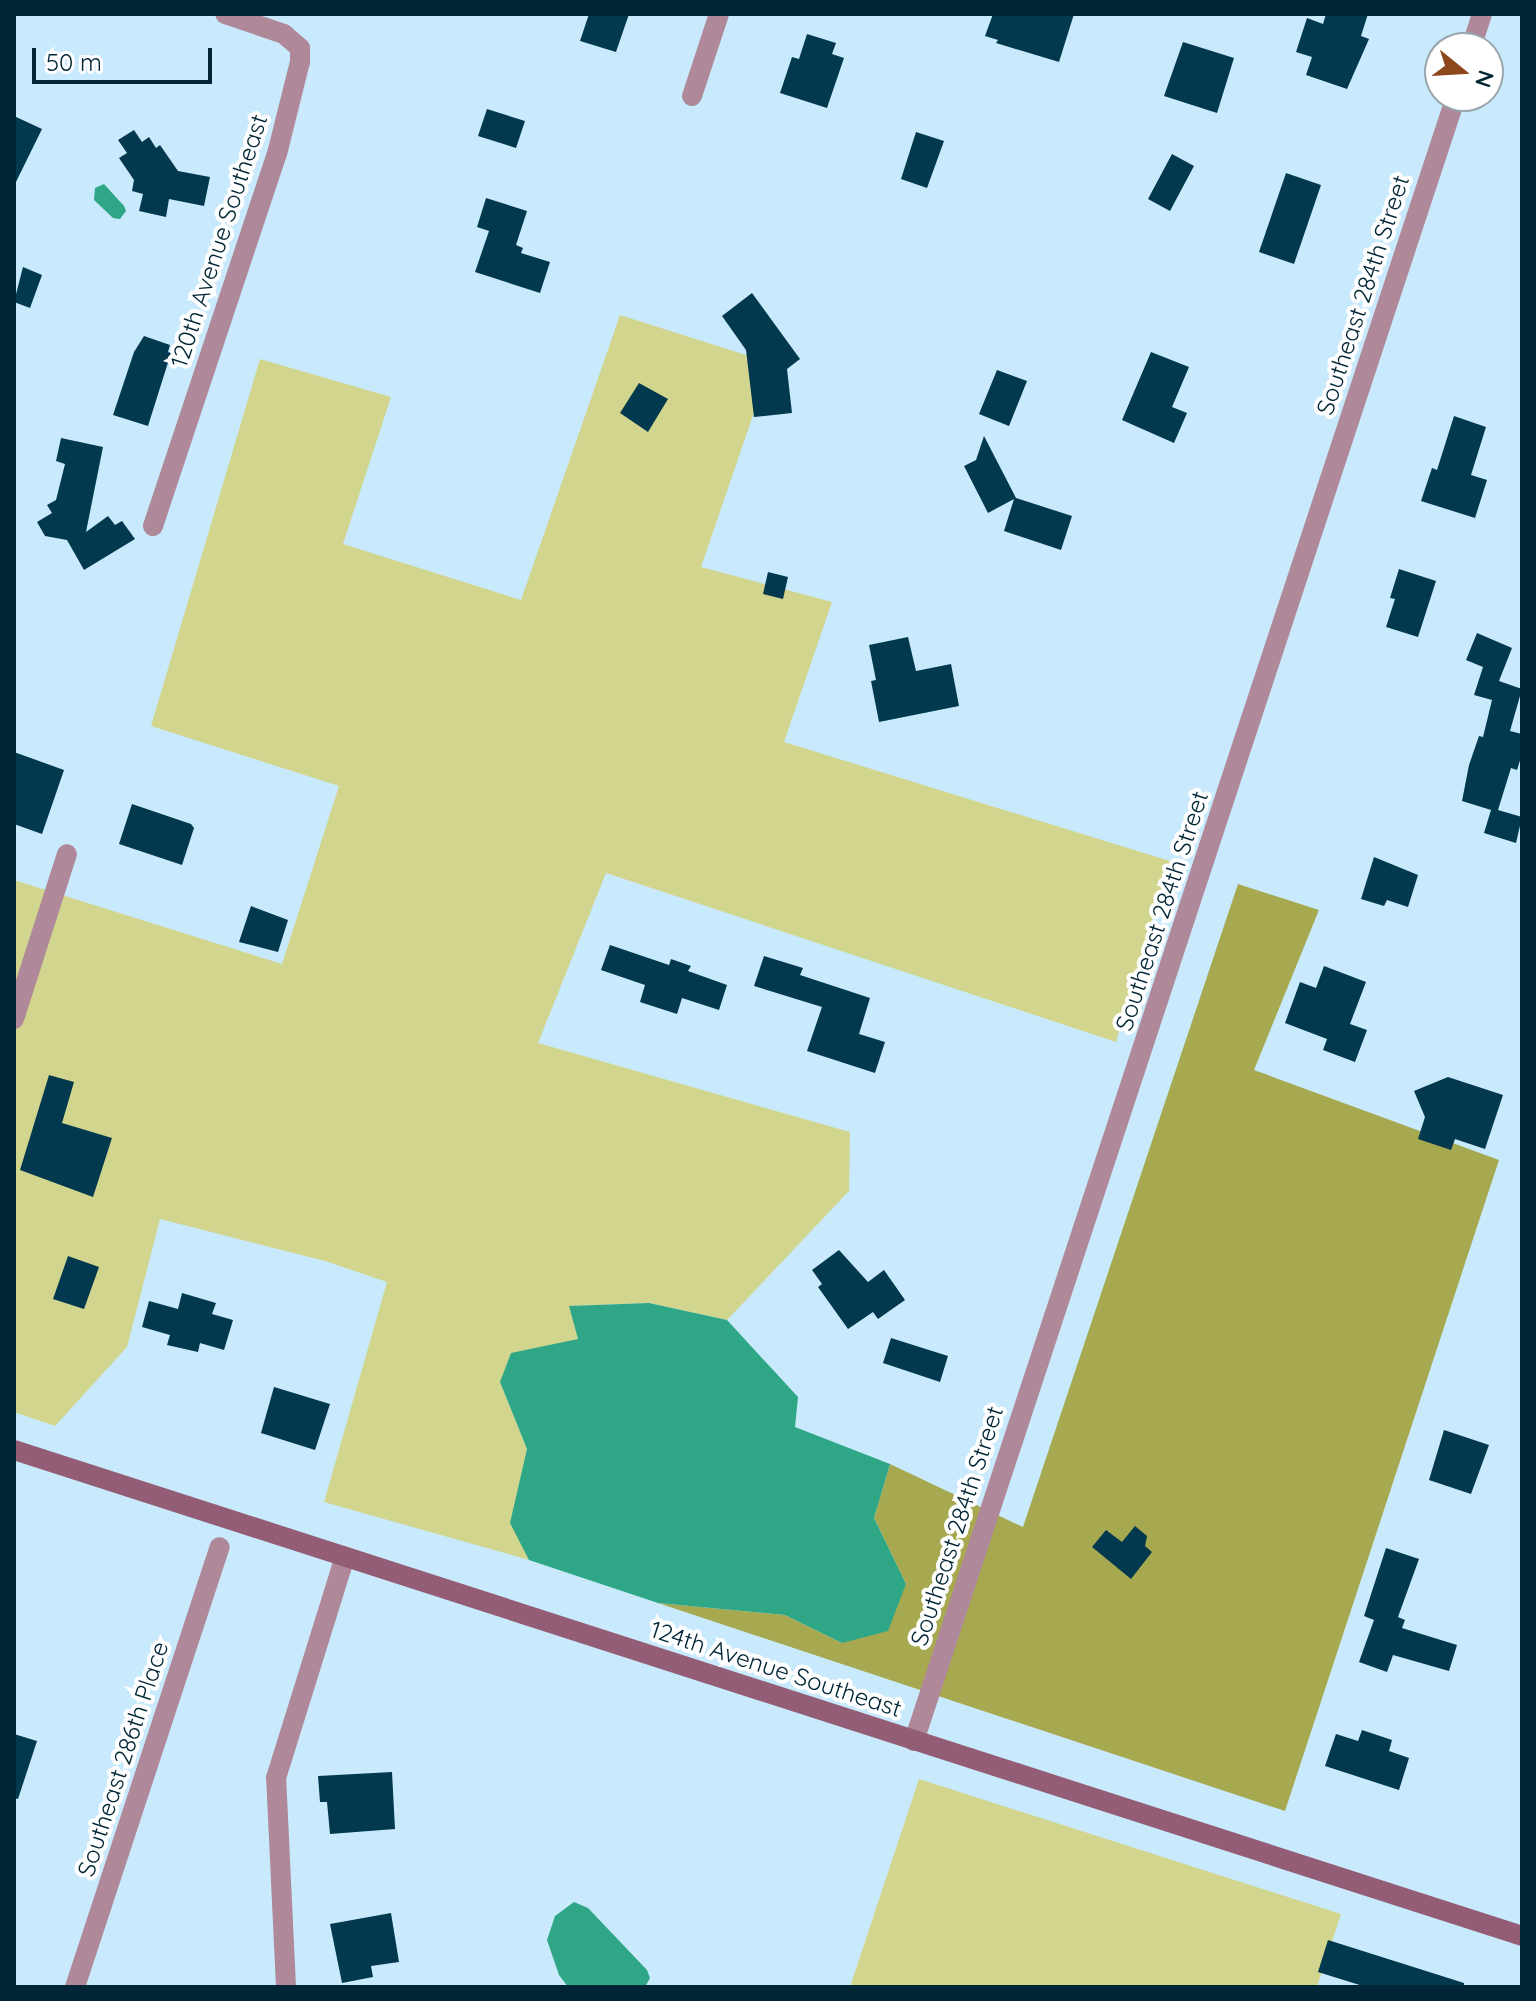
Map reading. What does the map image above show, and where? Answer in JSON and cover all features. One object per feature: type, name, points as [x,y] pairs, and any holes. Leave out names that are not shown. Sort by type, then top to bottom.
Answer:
[{"type":"street","name":"120th Avenue Southeast","points":[[153,526],[277,154],[300,62],[300,48],[284,34],[225,14]]},
{"type":"street","points":[[692,96],[719,14]]},
{"type":"street","name":"Southeast 284th Street","points":[[914,1741],[1451,112]]},
{"type":"street","points":[[14,1019],[67,854]]},
{"type":"street","name":"124th Avenue Southeast","points":[[14,1450],[1522,1936]]},
{"type":"street","name":"Southeast 286th Place","points":[[75,1987],[220,1547]]},
{"type":"street","points":[[286,1987],[276,1778],[345,1557]]},
{"type":"shaded area","points":[[104,184],[124,206],[126,211],[120,219],[113,218],[94,200],[95,188]]},
{"type":"shaded area","points":[[620,315],[771,363],[701,567],[832,602],[784,742],[1170,861],[1116,1042],[606,873],[538,1043],[850,1132],[849,1191],[727,1320],[649,1303],[570,1306],[578,1339],[500,1382],[527,1449],[511,1523],[529,1560],[324,1502],[387,1282],[325,1261],[160,1219],[127,1347],[55,1426],[14,1412],[14,880],[282,964],[339,786],[151,726],[260,359],[391,397],[343,544],[521,600]]},
{"type":"shaded area","points":[[1238,884],[1319,910],[1254,1070],[1499,1160],[1285,1811],[658,1603],[785,1615],[842,1643],[906,1584],[874,1518],[890,1464],[1023,1527]]},
{"type":"shaded area","points":[[649,1303],[727,1320],[798,1397],[795,1427],[890,1464],[874,1518],[906,1584],[888,1631],[842,1643],[785,1615],[658,1603],[529,1560],[510,1523],[527,1449],[500,1382],[511,1353],[578,1339],[569,1306]]},
{"type":"shaded area","points":[[919,1779],[1341,1914],[1317,1987],[850,1987]]},
{"type":"shaded area","points":[[574,1902],[588,1908],[647,1970],[650,1978],[645,1987],[568,1987],[559,1975],[547,1940],[555,1916]]},
{"type":"building","points":[[589,14],[629,14],[616,52],[580,41]]},
{"type":"building","points":[[993,14],[1074,14],[1059,62],[996,43],[998,40],[985,36]]},
{"type":"building","points":[[1326,14],[1368,14],[1361,36],[1369,39],[1347,89],[1306,75],[1312,57],[1296,52],[1307,18],[1323,24]]},
{"type":"building","points":[[807,34],[836,43],[832,54],[844,58],[827,108],[780,93],[792,57],[799,59]]},
{"type":"building","points":[[1183,42],[1234,58],[1217,113],[1164,96]]},
{"type":"building","points":[[487,109],[525,121],[516,148],[478,136]]},
{"type":"building","points":[[14,116],[42,129],[14,186]]},
{"type":"building","points":[[134,130],[142,142],[149,137],[156,148],[160,145],[178,171],[210,177],[204,206],[169,199],[166,217],[139,211],[143,194],[132,191],[134,180],[119,158],[127,153],[118,140]]},
{"type":"building","points":[[916,132],[944,141],[927,188],[901,179]]},
{"type":"building","points":[[1172,154],[1194,166],[1170,211],[1148,199]]},
{"type":"building","points":[[1286,173],[1321,185],[1294,264],[1259,252]]},
{"type":"building","points":[[486,198],[527,211],[516,245],[523,248],[521,253],[550,262],[540,293],[475,272],[489,231],[477,227]]},
{"type":"building","points":[[23,267],[42,275],[30,308],[14,302]]},
{"type":"building","points":[[752,293],[800,359],[787,369],[792,413],[754,417],[746,350],[722,316]]},
{"type":"building","points":[[144,336],[170,345],[168,352],[171,353],[148,426],[113,415],[134,352]]},
{"type":"building","points":[[1151,352],[1189,367],[1172,407],[1187,413],[1174,443],[1122,420]]},
{"type":"building","points":[[997,370],[1027,381],[1009,426],[979,414]]},
{"type":"building","points":[[639,383],[668,399],[648,432],[620,413]]},
{"type":"building","points":[[1454,416],[1486,427],[1471,475],[1487,480],[1475,518],[1421,501],[1432,468],[1437,470]]},
{"type":"building","points":[[984,436],[1016,498],[1072,516],[1061,550],[1004,531],[1014,499],[988,513],[964,466],[976,460]]},
{"type":"building","points":[[61,438],[103,447],[86,532],[108,516],[115,525],[122,521],[135,539],[84,570],[67,540],[45,536],[37,522],[52,513],[47,505],[56,500],[65,464],[56,461]]},
{"type":"building","points":[[1399,569],[1436,581],[1418,637],[1386,627],[1395,599],[1390,598]]},
{"type":"building","points":[[768,572],[788,577],[783,599],[763,594]]},
{"type":"building","points":[[1477,633],[1512,648],[1499,681],[1522,689],[1510,731],[1522,734],[1522,754],[1517,770],[1511,768],[1498,810],[1522,817],[1516,843],[1484,833],[1491,810],[1462,801],[1469,765],[1479,736],[1483,737],[1492,700],[1474,695],[1483,667],[1466,660]]},
{"type":"building","points":[[908,637],[916,671],[951,664],[959,706],[879,722],[871,681],[876,680],[869,645]]},
{"type":"building","points":[[14,752],[64,770],[42,834],[14,824]]},
{"type":"building","points":[[132,804],[191,824],[194,828],[182,865],[119,844]]},
{"type":"building","points":[[1374,857],[1418,875],[1408,907],[1387,900],[1384,906],[1361,899]]},
{"type":"building","points":[[251,906],[288,920],[278,952],[239,942]]},
{"type":"building","points":[[610,945],[669,965],[671,959],[691,966],[688,971],[727,985],[719,1010],[682,998],[677,1014],[640,1002],[645,985],[601,970]]},
{"type":"building","points":[[764,956],[803,968],[800,975],[870,998],[859,1034],[885,1042],[875,1073],[807,1051],[822,1007],[754,986]]},
{"type":"building","points":[[1324,966],[1366,982],[1350,1024],[1367,1030],[1355,1062],[1323,1050],[1327,1039],[1285,1023],[1300,982],[1316,988]]},
{"type":"building","points":[[49,1075],[74,1082],[62,1123],[112,1138],[93,1197],[20,1170]]},
{"type":"building","points":[[1448,1077],[1503,1095],[1485,1149],[1455,1139],[1451,1150],[1418,1139],[1425,1117],[1414,1091]]},
{"type":"building","points":[[839,1250],[868,1282],[884,1270],[905,1300],[878,1319],[873,1312],[848,1329],[818,1287],[822,1284],[812,1270]]},
{"type":"building","points":[[68,1256],[99,1267],[84,1309],[53,1299]]},
{"type":"building","points":[[182,1293],[216,1303],[212,1314],[233,1320],[224,1350],[200,1343],[198,1352],[167,1345],[170,1335],[142,1327],[149,1301],[178,1309]]},
{"type":"building","points":[[891,1338],[948,1356],[940,1382],[883,1363]]},
{"type":"building","points":[[274,1387],[330,1404],[315,1450],[261,1433]]},
{"type":"building","points":[[1444,1430],[1489,1445],[1471,1494],[1429,1480]]},
{"type":"building","points":[[1135,1526],[1147,1536],[1145,1546],[1152,1552],[1131,1579],[1092,1547],[1106,1530],[1122,1542]]},
{"type":"building","points":[[1386,1548],[1419,1559],[1398,1617],[1405,1620],[1402,1628],[1457,1645],[1449,1671],[1393,1655],[1387,1672],[1359,1662],[1374,1620],[1364,1616]]},
{"type":"building","points":[[1362,1730],[1392,1740],[1389,1751],[1409,1758],[1399,1790],[1325,1766],[1336,1734],[1358,1741]]},
{"type":"building","points":[[14,1734],[37,1741],[18,1799],[14,1798]]},
{"type":"building","points":[[392,1772],[395,1829],[330,1834],[327,1802],[320,1802],[318,1776]]},
{"type":"building","points":[[391,1913],[399,1962],[371,1966],[373,1977],[342,1983],[330,1924]]},
{"type":"building","points":[[1328,1940],[1464,1983],[1464,1987],[1366,1987],[1318,1972]]}]
